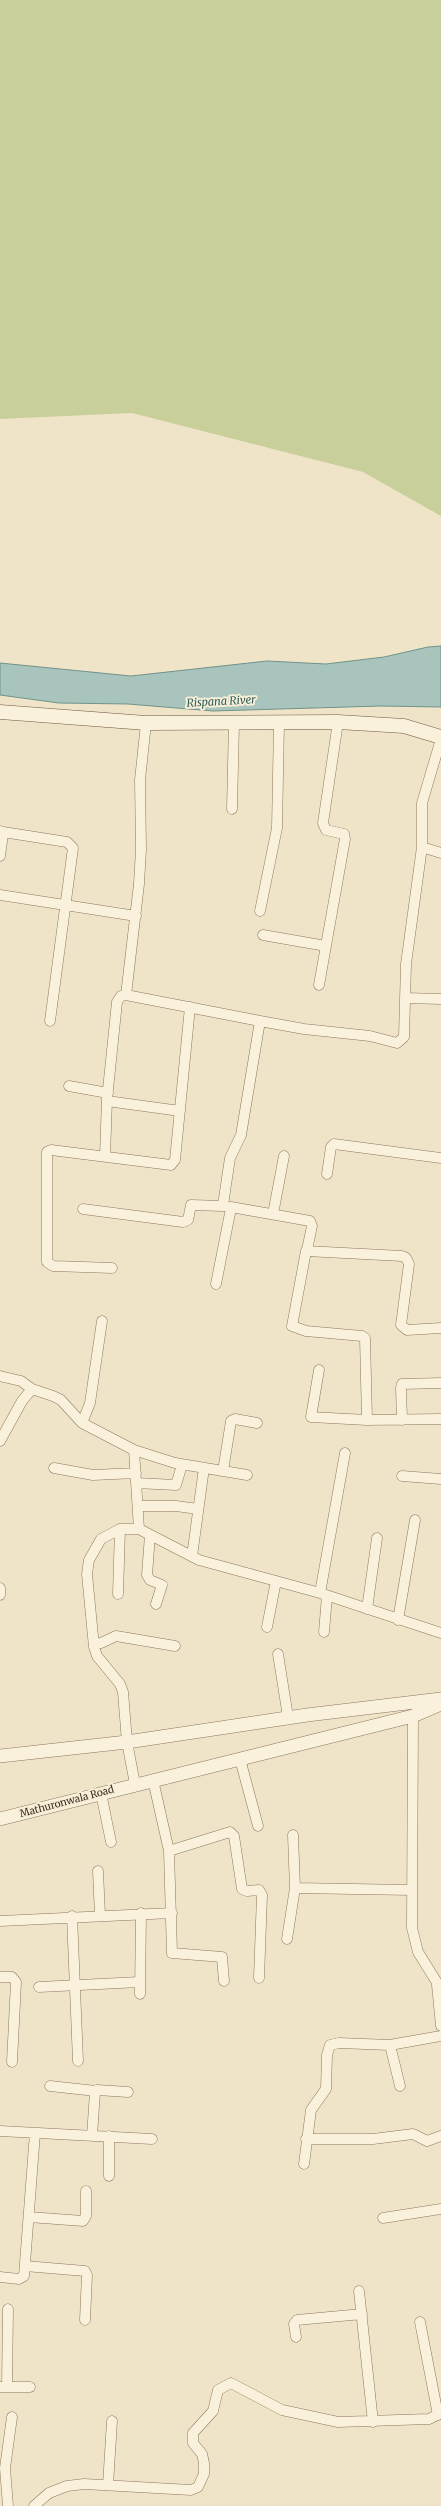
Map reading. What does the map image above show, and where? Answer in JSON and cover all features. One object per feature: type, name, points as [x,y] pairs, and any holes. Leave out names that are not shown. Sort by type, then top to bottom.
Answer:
[{"type":"main road","points":[[0,712],[146,723],[338,722],[404,726],[441,738]]},
{"type":"street","points":[[319,985],[346,839],[344,834],[326,830],[323,823],[338,722]]},
{"type":"street","points":[[126,995],[136,916],[141,850],[140,780],[146,723]]},
{"type":"street","points":[[232,809],[234,723]]},
{"type":"street","points":[[260,911],[277,828],[279,723]]},
{"type":"street","points":[[105,1156],[107,1097],[117,1002],[121,996],[126,995],[260,1022],[370,1036],[397,1043],[404,1037],[409,931],[422,847],[422,803],[441,738]]},
{"type":"street","points":[[0,856],[1,832],[67,842],[72,845],[66,906],[50,1021]]},
{"type":"street","points":[[422,847],[441,853]]},
{"type":"street","points":[[0,895],[136,916]]},
{"type":"street","points":[[263,935],[326,946]]},
{"type":"street","points":[[405,998],[441,999]]},
{"type":"street","points":[[112,1268],[53,1266],[50,1265],[46,1259],[47,1152],[51,1150],[172,1165],[175,1160],[190,1007]]},
{"type":"street","points":[[216,1284],[227,1206],[231,1153],[240,1135],[260,1022]]},
{"type":"street","points":[[69,1086],[107,1097],[180,1111]]},
{"type":"street","points":[[327,1174],[331,1147],[334,1144],[441,1158]]},
{"type":"street","points":[[273,1214],[284,1156]]},
{"type":"street","points":[[83,1210],[183,1222],[188,1220],[191,1205],[227,1206],[310,1221],[312,1226],[292,1326],[306,1332],[362,1336],[365,1338],[367,1420]]},
{"type":"street","points":[[307,1250],[402,1256],[406,1258],[409,1264],[401,1326],[407,1330],[441,1328]]},
{"type":"street","points":[[82,1424],[90,1403],[102,1321]]},
{"type":"street","points":[[319,1370],[311,1417],[367,1420],[441,1419]]},
{"type":"street","points":[[0,1376],[21,1380],[32,1389],[61,1400],[82,1424],[134,1450],[182,1465],[247,1474]]},
{"type":"street","points":[[402,1420],[400,1388],[402,1384],[441,1383]]},
{"type":"street","points":[[0,1441],[22,1401],[32,1389]]},
{"type":"street","points":[[223,1471],[231,1421],[235,1419],[257,1423]]},
{"type":"street","points":[[134,1450],[139,1529]]},
{"type":"street","points":[[324,1632],[324,1594],[346,1453]]},
{"type":"street","points":[[54,1468],[93,1475],[136,1478],[176,1484],[182,1465]]},
{"type":"street","points":[[192,1556],[204,1468]]},
{"type":"street","points":[[402,1476],[441,1479]]},
{"type":"street","points":[[138,1506],[176,1506],[198,1509]]},
{"type":"street","points":[[398,1620],[415,1520]]},
{"type":"street","points":[[118,1594],[120,1529]]},
{"type":"street","points":[[134,1784],[120,1684],[97,1656],[94,1644],[87,1574],[89,1560],[101,1539],[120,1529],[139,1529],[192,1556],[324,1594],[398,1620],[441,1633]]},
{"type":"street","points":[[150,1535],[148,1575],[150,1580],[162,1585],[156,1604]]},
{"type":"street","points":[[367,1609],[378,1538]]},
{"type":"street","points":[[267,1627],[276,1581]]},
{"type":"street","points":[[0,1588],[0,1595]]},
{"type":"street","points":[[94,1644],[101,1643],[116,1636],[175,1646]]},
{"type":"street","points":[[278,1654],[288,1717]]},
{"type":"street","points":[[0,1756],[127,1742],[288,1717],[441,1700]]},
{"type":"street","name":"Mathuronwala Road","points":[[0,1819],[134,1784],[413,1716],[441,1704]]},
{"type":"street","points":[[413,1716],[414,1828],[411,1890],[413,1940],[425,1965],[439,1987],[441,2026]]},
{"type":"street","points":[[240,1759],[258,1826]]},
{"type":"street","points":[[153,1780],[169,1851],[172,1953],[222,1957],[224,1981]]},
{"type":"street","points":[[101,1793],[111,1842]]},
{"type":"street","points":[[169,1851],[227,1833],[232,1834],[240,1886],[244,1890],[259,1890],[262,1895],[259,1978]]},
{"type":"street","points":[[287,1939],[295,1888],[293,1835]]},
{"type":"street","points":[[98,1871],[100,1915]]},
{"type":"street","points":[[295,1888],[411,1890]]},
{"type":"street","points":[[0,1921],[72,1916],[172,1913]]},
{"type":"street","points":[[140,1994],[141,1914]]},
{"type":"street","points":[[72,1916],[78,2061]]},
{"type":"street","points":[[0,1978],[12,1977],[16,1982],[12,2062]]},
{"type":"street","points":[[39,1987],[140,1982]]},
{"type":"street","points":[[304,2164],[306,2139],[311,2110],[326,2089],[327,2054],[330,2046],[339,2043],[390,2045],[441,2036]]},
{"type":"street","points":[[390,2045],[400,2086]]},
{"type":"street","points":[[50,2086],[96,2091],[128,2092]]},
{"type":"street","points":[[92,2136],[96,2091]]},
{"type":"street","points":[[0,2131],[152,2138]]},
{"type":"street","points":[[0,2277],[22,2278],[25,2266],[36,2133]]},
{"type":"street","points":[[306,2139],[373,2139],[413,2134],[427,2141],[441,2136]]},
{"type":"street","points":[[109,2136],[109,2176]]},
{"type":"street","points":[[29,2217],[83,2221],[86,2216],[86,2191]]},
{"type":"street","points":[[382,2218],[441,2208]]},
{"type":"street","points":[[25,2266],[85,2270],[85,2320]]},
{"type":"street","points":[[359,2291],[373,2422]]},
{"type":"street","points":[[8,2309],[3,2387],[30,2387]]},
{"type":"street","points":[[296,2337],[294,2324],[297,2320],[362,2314]]},
{"type":"street","points":[[34,2506],[49,2493],[67,2486],[108,2485],[191,2490],[198,2487],[204,2474],[204,2463],[202,2454],[193,2444],[193,2433],[213,2411],[218,2390],[231,2383],[282,2410],[338,2422],[429,2419],[440,2414],[420,2322]]},
{"type":"street","points":[[8,2506],[3,2468],[12,2417]]},
{"type":"street","points":[[108,2485],[112,2421]]},
{"type":"green space","points":[[0,0],[441,0],[441,516],[363,472],[132,413],[0,419]]},
{"type":"water","name":"Rispana River","points":[[441,646],[441,707],[381,706],[213,711],[128,704],[59,703],[0,695],[0,663],[131,676],[267,661],[326,664],[384,657],[428,647]]}]
